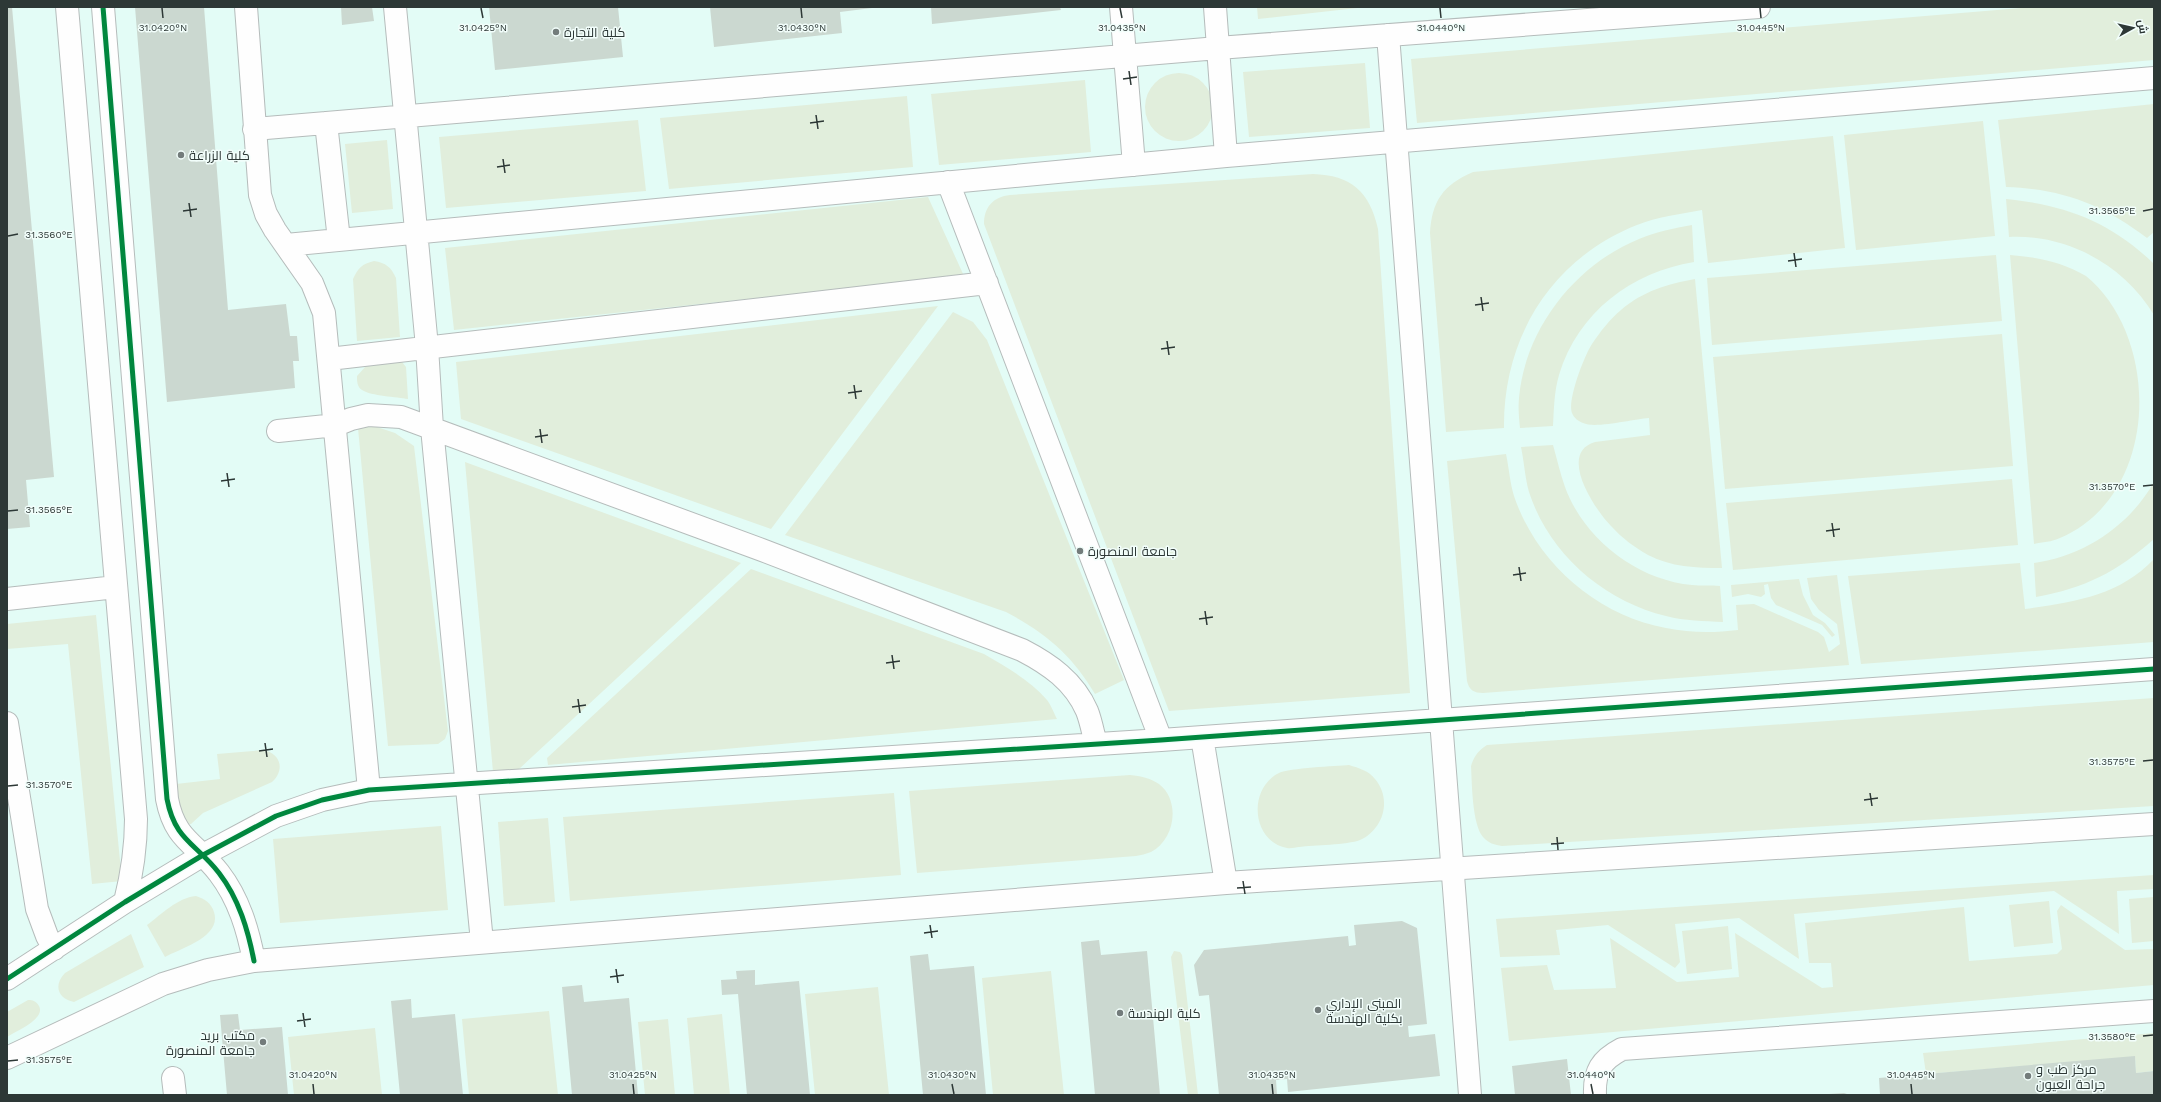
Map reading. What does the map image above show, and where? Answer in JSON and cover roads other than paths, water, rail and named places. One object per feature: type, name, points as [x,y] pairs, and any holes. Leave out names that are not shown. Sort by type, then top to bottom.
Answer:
[{"type":"street","points":[[67,7],[136,819],[136,847],[132,875],[125,902]]},
{"type":"street","points":[[103,7],[151,600],[170,812],[182,837],[203,855],[219,873],[232,893],[250,938],[254,961]]},
{"type":"street","points":[[246,7],[260,195],[266,214],[312,283],[319,297],[324,313],[370,790]]},
{"type":"street","points":[[395,7],[427,348],[432,428],[482,942]]},
{"type":"street","points":[[1121,7],[1134,165]]},
{"type":"street","points":[[1215,7],[1226,156]]},
{"type":"street","points":[[254,128],[405,117],[1388,35],[1557,15],[1759,7]]},
{"type":"street","points":[[1388,35],[1470,1095]]},
{"type":"street","points":[[286,245],[1226,156],[2154,78]]},
{"type":"street","points":[[326,123],[339,240]]},
{"type":"street","points":[[948,182],[1161,740]]},
{"type":"street","points":[[329,359],[987,283]]},
{"type":"street","points":[[278,431],[336,425],[351,419],[384,414],[417,421],[432,428],[762,550],[1022,650],[1049,664],[1071,685],[1087,710],[1096,744]]},
{"type":"street","points":[[114,564],[131,558],[140,558],[148,563]]},
{"type":"street","points":[[116,593],[124,603],[134,605],[143,604],[151,600]]},
{"type":"street","points":[[7,599],[116,593]]},
{"type":"street","points":[[7,980],[125,902],[203,855],[276,816],[322,800],[370,790],[1161,740],[2154,669]]},
{"type":"street","points":[[7,723],[37,909],[47,936],[54,948]]},
{"type":"street","points":[[1202,736],[1226,883]]},
{"type":"street","points":[[7,1058],[163,984],[208,970],[254,961],[1226,883],[2154,824]]},
{"type":"street","points":[[1595,1095],[1595,1080],[1600,1067],[1609,1056],[1622,1049],[2154,1011]]},
{"type":"place","name":"كلية التجارة","points":[[556,32]]},
{"type":"place","name":"كلية الزراعة","points":[[181,155]]},
{"type":"place","name":"جامعة المنصورة","points":[[1080,551]]},
{"type":"place","name":"المبنى الإداري بكلية الهندسة","points":[[1318,1010]]},
{"type":"place","name":"كلية الهندسة","points":[[1120,1013]]},
{"type":"place","name":"مكتب بريد جامعة المنصورة","points":[[263,1042]]},
{"type":"place","name":"مركز طب و جراحة العيون","points":[[2028,1076]]}]
